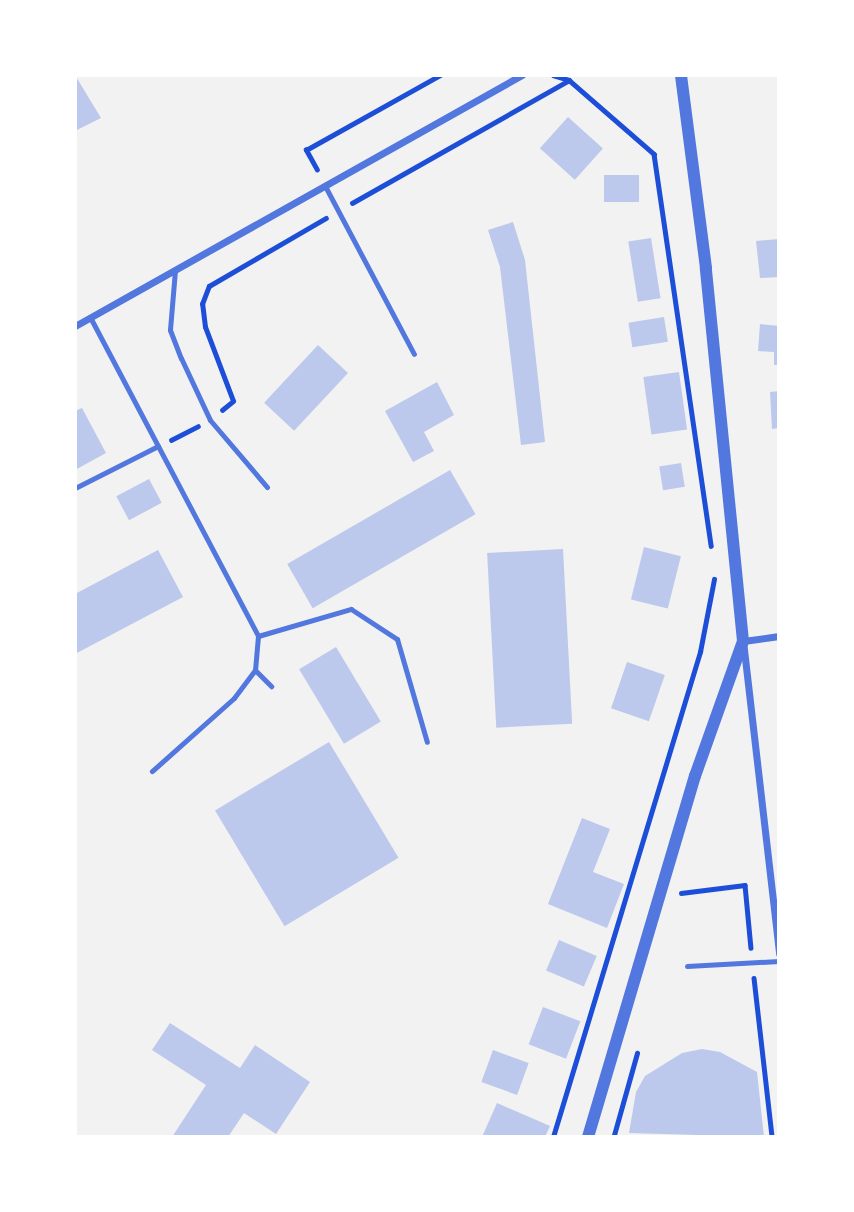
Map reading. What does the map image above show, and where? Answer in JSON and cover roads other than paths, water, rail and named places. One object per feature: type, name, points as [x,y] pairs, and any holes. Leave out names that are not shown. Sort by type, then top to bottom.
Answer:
[{"type":"street","points":[[75,326],[522,75]]},
{"type":"street","points":[[681,75],[706,268],[743,641],[779,954]]},
{"type":"street","points":[[743,641],[779,636]]},
{"type":"street","points":[[588,1137],[695,776],[743,641]]},
{"type":"lane","points":[[326,186],[414,354]]},
{"type":"lane","points":[[175,270],[170,330],[210,420],[267,487]]},
{"type":"lane","points":[[90,317],[258,636],[255,670],[234,698],[152,771]]},
{"type":"lane","points":[[75,488],[158,446]]},
{"type":"lane","points":[[258,636],[351,609],[397,639],[427,742]]},
{"type":"lane","points":[[255,670],[271,686]]},
{"type":"lane","points":[[687,966],[779,961]]}]
